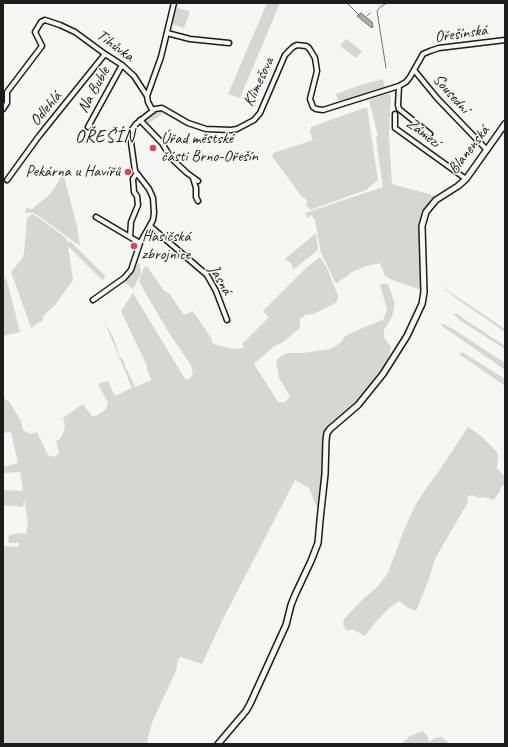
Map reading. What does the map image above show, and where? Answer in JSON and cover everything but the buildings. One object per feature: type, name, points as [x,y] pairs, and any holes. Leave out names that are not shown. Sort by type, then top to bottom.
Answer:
[{"type":"street","points":[[147,96],[161,57],[174,3]]},
{"type":"street","name":"Tihůvka","points":[[3,109],[7,103],[6,92],[42,46],[35,32],[41,22],[45,20],[60,25],[87,40],[122,65],[134,76],[147,96],[148,102],[153,111]]},
{"type":"street","points":[[167,33],[190,39],[229,43]]},
{"type":"street","name":"Ořešínská","points":[[391,89],[406,82],[423,54],[439,48],[505,40]]},
{"type":"street","name":"Klimešova","points":[[153,111],[160,107],[188,123],[206,129],[231,130],[244,126],[254,120],[260,113],[285,55],[297,45],[309,48],[315,58],[316,71],[310,99],[312,105],[316,109],[323,110],[391,89]]},
{"type":"street","name":"Odlehlá","points":[[7,180],[38,136],[105,54]]},
{"type":"street","name":"Na Buble","points":[[88,127],[122,65]]},
{"type":"street","name":"Sousední","points":[[414,70],[437,98],[486,150]]},
{"type":"street","points":[[399,86],[399,109],[430,134]]},
{"type":"street","points":[[92,300],[128,274],[133,266],[140,243],[150,226],[154,213],[153,198],[149,189],[136,174],[130,135],[131,131],[140,120],[153,111]]},
{"type":"street","name":"Zámezí","points":[[395,114],[395,128],[466,179]]},
{"type":"street","points":[[140,120],[162,144],[171,158],[198,181]]},
{"type":"street","name":"Blanenská","points":[[218,744],[250,704],[286,625],[293,600],[312,561],[318,543],[325,474],[327,433],[330,428],[358,405],[383,374],[407,336],[422,304],[424,284],[422,226],[426,212],[436,200],[466,179],[505,124]]},
{"type":"street","points":[[130,237],[131,222],[138,205],[137,196],[134,192],[133,179],[136,174]]},
{"type":"street","points":[[192,177],[196,188],[196,198],[198,201]]},
{"type":"street","points":[[96,217],[140,243]]},
{"type":"street","name":"Jasná","points":[[150,226],[207,274],[216,291],[227,320]]},
{"type":"shaded area","points":[[267,3],[280,3],[240,98],[228,94]]},
{"type":"shaded area","points":[[177,8],[190,11],[184,28],[171,24],[175,9]]},
{"type":"shaded area","points":[[361,13],[372,22],[372,28],[357,16]]},
{"type":"shaded area","points":[[346,39],[362,51],[356,58],[340,46]]},
{"type":"shaded area","points":[[383,79],[385,87],[338,101],[336,94],[360,85]]},
{"type":"shaded area","points":[[390,94],[391,96],[389,136],[386,136],[389,137],[392,184],[436,196],[423,210],[419,227],[421,290],[385,276],[380,263],[366,266],[352,272],[336,284],[321,253],[315,220],[311,215],[307,218],[305,213],[383,187],[376,136],[378,136],[369,100]]},
{"type":"shaded area","points":[[367,107],[378,180],[366,190],[310,210],[306,205],[307,200],[301,196],[272,156],[273,153],[313,140],[310,132],[311,127]]},
{"type":"shaded area","points":[[163,110],[162,114],[147,124],[144,122],[144,120],[155,111]]},
{"type":"shaded area","points":[[63,173],[77,226],[80,246],[34,213],[25,212],[26,208],[32,209],[50,194]]},
{"type":"shaded area","points":[[32,214],[66,238],[68,243],[70,241],[106,277],[102,280],[68,246],[73,280],[55,305],[45,314],[43,320],[31,328],[11,272],[22,259],[24,253],[27,218]]},
{"type":"shaded area","points":[[316,233],[318,250],[293,270],[291,263],[285,259]]},
{"type":"shaded area","points":[[320,257],[327,268],[338,296],[337,302],[313,314],[305,315],[300,319],[300,328],[283,342],[273,347],[254,364],[278,402],[285,402],[290,396],[279,378],[276,361],[281,356],[288,353],[303,353],[330,349],[339,344],[344,337],[351,333],[382,320],[383,321],[387,310],[380,284],[388,284],[395,304],[392,317],[384,330],[384,337],[391,347],[386,375],[360,407],[331,433],[329,438],[328,486],[323,508],[316,506],[309,488],[295,480],[223,619],[202,664],[181,657],[178,659],[176,671],[153,720],[147,744],[3,744],[3,546],[18,547],[19,543],[8,542],[9,535],[22,533],[26,534],[28,522],[24,499],[23,507],[3,505],[3,490],[23,491],[20,472],[3,473],[3,467],[18,463],[11,432],[3,433],[3,396],[7,401],[9,401],[21,421],[23,430],[30,434],[37,432],[48,455],[55,457],[59,453],[56,441],[60,439],[64,431],[65,426],[63,418],[83,404],[92,416],[96,416],[106,409],[108,403],[98,384],[108,381],[115,396],[132,388],[104,321],[114,339],[119,355],[124,362],[135,387],[151,380],[147,366],[121,311],[133,293],[185,379],[189,379],[193,374],[191,365],[169,333],[139,282],[144,267],[147,266],[164,291],[169,293],[184,315],[193,311],[211,338],[213,344],[233,349],[244,348],[242,344],[269,317],[263,311],[306,268]]},
{"type":"shaded area","points":[[138,263],[140,265],[141,274],[133,289],[123,281],[134,271]]},
{"type":"shaded area","points":[[6,277],[20,332],[3,336],[3,282]]},
{"type":"shaded area","points":[[438,284],[505,329],[505,332],[460,301]]},
{"type":"shaded area","points":[[455,313],[505,346],[505,349],[461,321],[454,315]]},
{"type":"shaded area","points":[[441,323],[453,329],[505,363],[505,370],[442,326]]},
{"type":"shaded area","points":[[462,352],[505,379],[505,386],[459,354]]},
{"type":"shaded area","points":[[468,427],[481,436],[496,451],[498,456],[497,468],[505,477],[505,484],[493,500],[484,497],[479,498],[472,495],[467,497],[468,502],[435,559],[429,579],[416,611],[408,608],[399,601],[388,609],[365,636],[352,629],[348,631],[346,630],[343,625],[344,619],[379,585],[388,573],[404,530],[416,504]]},
{"type":"shaded area","points":[[423,731],[428,737],[429,742],[435,738],[442,737],[450,744],[401,744],[410,736]]},
{"type":"waterway","points":[[347,3],[359,15]]},
{"type":"waterway","points":[[386,68],[377,11],[380,7],[387,3]]},
{"type":"waterway","points":[[367,16],[370,13]]},
{"type":"place","name":"Úřad městské části Brno-Ořešín","points":[[153,148]]},
{"type":"place","name":"Pekárna u Havířů","points":[[128,172]]},
{"type":"place","name":"Hasičská zbrojnice","points":[[134,246]]},
{"type":"district","name":"OŘEŠÍN","points":[[105,137]]}]
